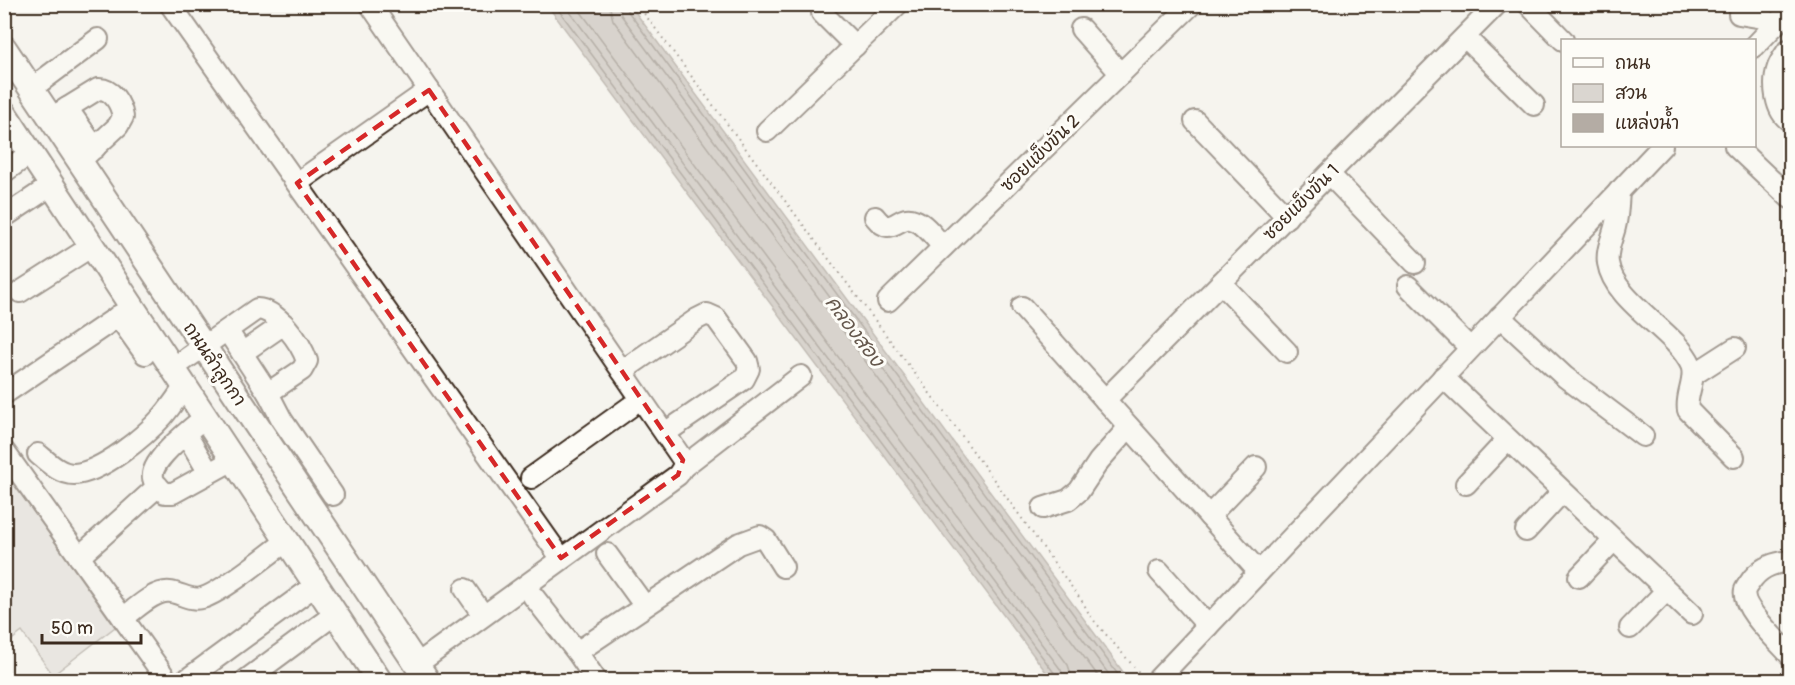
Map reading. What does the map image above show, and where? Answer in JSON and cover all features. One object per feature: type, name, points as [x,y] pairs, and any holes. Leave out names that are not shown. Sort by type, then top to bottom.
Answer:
[{"type":"main road","name":"ถนนลำลูกกา","points":[[4,48],[32,88],[59,113],[204,348],[421,673]]},
{"type":"main road","name":"ถนนลำลูกกา","points":[[4,113],[92,246],[125,311],[179,377],[286,541],[308,590],[327,619],[379,681]]},
{"type":"street","points":[[170,4],[561,558]]},
{"type":"street","points":[[370,4],[683,460],[678,475],[483,615],[421,673]]},
{"type":"street","points":[[767,131],[897,4]]},
{"type":"street","name":"ซอยแข็งขัน 1","points":[[1105,400],[1497,4]]},
{"type":"street","points":[[1528,4],[1562,39]]},
{"type":"street","name":"ซอยแข็งขัน 2","points":[[888,301],[1189,6]]},
{"type":"street","points":[[1756,46],[1791,9]]},
{"type":"street","points":[[822,13],[855,46]]},
{"type":"street","points":[[1739,14],[1763,18],[1789,50],[1778,68],[1776,82],[1778,108],[1791,121]]},
{"type":"street","points":[[1081,29],[1121,74]]},
{"type":"street","points":[[1465,37],[1534,105]]},
{"type":"street","points":[[32,88],[98,39]]},
{"type":"street","points":[[59,113],[98,89],[111,93],[122,110],[123,117],[118,126],[87,155]]},
{"type":"street","points":[[297,183],[429,90]]},
{"type":"street","points":[[1194,121],[1287,217]]},
{"type":"street","points":[[1156,681],[1661,147]]},
{"type":"street","points":[[1736,147],[1791,198]]},
{"type":"street","points":[[4,172],[31,153]]},
{"type":"street","points":[[1329,174],[1415,263]]},
{"type":"street","points":[[4,217],[52,185]]},
{"type":"street","points":[[1619,191],[1616,226],[1607,261],[1611,276],[1637,307],[1680,349],[1690,363],[1693,375],[1688,410],[1734,457]]},
{"type":"street","points":[[875,217],[885,226],[891,226],[906,218],[913,219],[923,225],[943,247]]},
{"type":"street","points":[[20,292],[92,246]]},
{"type":"street","points":[[1221,283],[1287,352]]},
{"type":"street","points":[[1408,286],[1470,348]]},
{"type":"street","points":[[1022,307],[1259,572]]},
{"type":"street","points":[[38,454],[59,470],[73,474],[91,470],[111,458],[144,434],[162,416],[179,377],[204,348],[258,309],[264,309],[284,324],[304,351],[307,361],[302,370],[267,393]]},
{"type":"street","points":[[4,394],[125,311],[145,354]]},
{"type":"street","points":[[707,314],[716,318],[747,361],[748,369],[744,379],[660,427],[637,414],[630,407],[623,393],[624,374],[697,319],[707,314]]},
{"type":"street","points":[[1500,316],[1565,377],[1642,436]]},
{"type":"street","points":[[242,353],[284,324]]},
{"type":"street","points":[[227,330],[282,420],[333,495]]},
{"type":"street","points":[[1693,375],[1735,348]]},
{"type":"street","points":[[682,467],[801,376]]},
{"type":"street","points":[[1443,377],[1692,614]]},
{"type":"street","points":[[531,478],[630,407]]},
{"type":"street","points":[[205,417],[163,455],[153,468],[153,478],[158,486],[165,493],[173,493],[233,460]]},
{"type":"street","points":[[1043,508],[1068,500],[1079,491],[1099,461],[1129,427]]},
{"type":"street","points":[[186,434],[209,473]]},
{"type":"street","points":[[1466,484],[1507,440]]},
{"type":"street","points":[[4,451],[167,681]]},
{"type":"street","points":[[1209,516],[1256,467]]},
{"type":"street","points":[[79,557],[158,486]]},
{"type":"street","points":[[1526,531],[1562,492]]},
{"type":"street","points":[[576,652],[644,605],[738,544],[753,537],[760,536],[766,540],[783,567]]},
{"type":"street","points":[[123,618],[158,593],[169,591],[192,599],[203,598],[219,590],[286,541]]},
{"type":"street","points":[[1579,578],[1613,541]]},
{"type":"street","points":[[607,554],[644,605]]},
{"type":"street","points":[[1791,561],[1771,564],[1754,576],[1744,591],[1746,602],[1753,614],[1791,655]]},
{"type":"street","points":[[1159,571],[1208,626]]},
{"type":"street","points":[[465,589],[483,615]]},
{"type":"street","points":[[186,681],[308,590]]},
{"type":"street","points":[[1630,628],[1666,591]]},
{"type":"street","points":[[533,596],[596,681]]},
{"type":"street","points":[[246,681],[327,619]]},
{"type":"path","points":[[637,4],[963,436],[1084,604],[1090,616],[1146,681]]},
{"type":"highlighted area","points":[[429,90],[683,460],[678,475],[561,558],[297,183]]},
{"type":"green space","points":[[4,470],[115,627],[53,675],[22,632],[5,645]]},
{"type":"water","name":"คลองสอง","points":[[547,5],[630,5],[1129,680],[1052,680]]}]
